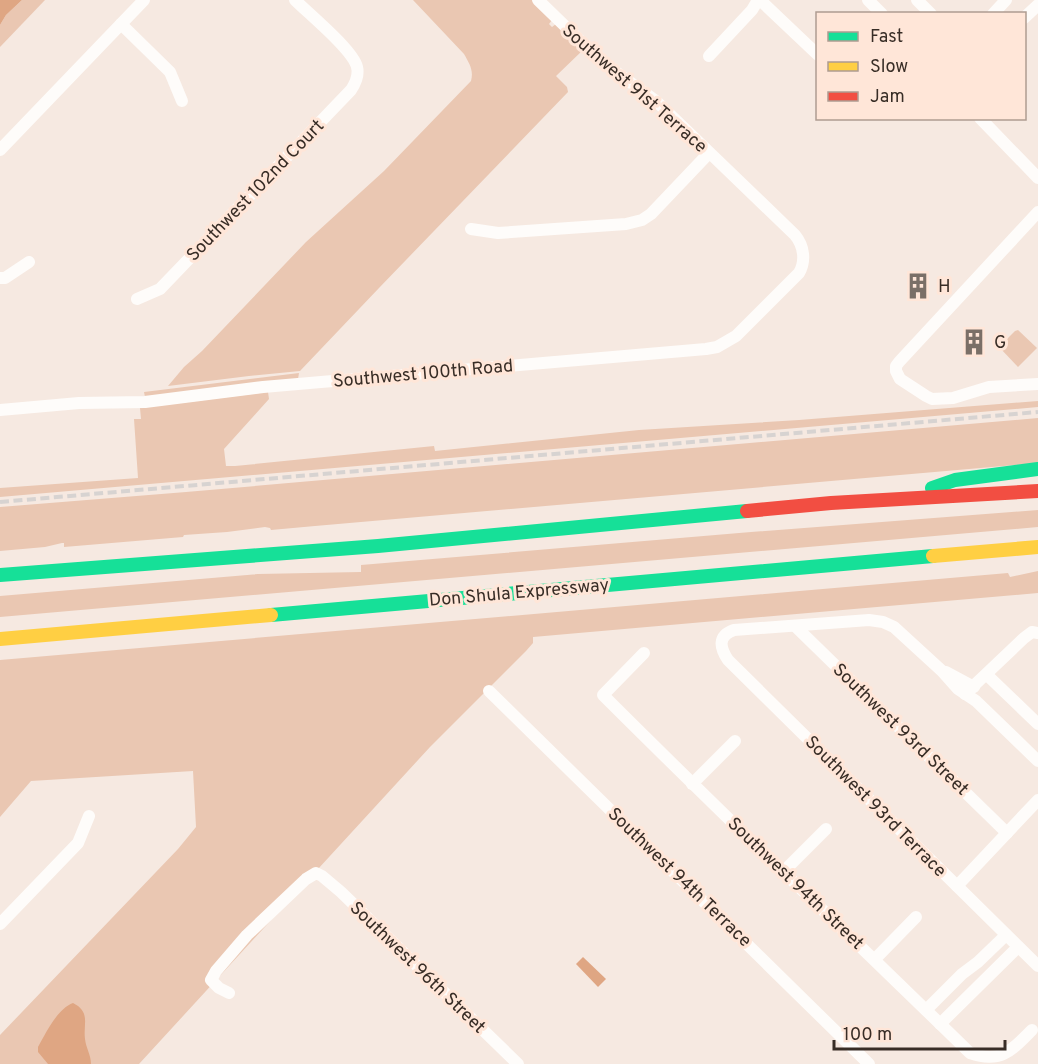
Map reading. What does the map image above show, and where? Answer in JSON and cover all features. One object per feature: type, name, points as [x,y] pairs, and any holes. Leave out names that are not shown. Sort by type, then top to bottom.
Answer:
[{"type":"highway","points":[[903,498],[955,480],[1038,470]]},
{"type":"highway","points":[[0,575],[378,546],[820,504],[1038,491]]},
{"type":"highway","name":"Don Shula Expressway","points":[[0,639],[1038,546]]},
{"type":"street","points":[[0,150],[144,0]]},
{"type":"street","name":"Southwest 102nd Court","points":[[137,298],[160,288],[351,90],[358,69],[354,59],[295,0]]},
{"type":"street","name":"Southwest 91st Terrace","points":[[538,0],[595,56],[656,101],[795,235],[801,244],[803,255]]},
{"type":"street","points":[[709,56],[759,0],[816,54]]},
{"type":"street","points":[[868,0],[880,12]]},
{"type":"street","points":[[917,0],[929,12]]},
{"type":"street","points":[[995,12],[1006,0]]},
{"type":"street","points":[[1026,16],[1038,5]]},
{"type":"street","points":[[121,24],[170,72],[182,101]]},
{"type":"street","points":[[982,120],[1038,178]]},
{"type":"street","points":[[471,229],[498,233],[626,224],[639,221],[651,214],[709,153]]},
{"type":"street","points":[[1037,216],[899,362],[896,369],[900,379],[932,399],[953,398],[989,387],[1038,384]]},
{"type":"street","name":"Southwest 100th Road","points":[[0,410],[79,403],[145,402],[263,387],[717,347],[741,331],[799,273],[803,265],[803,255]]},
{"type":"street","points":[[0,278],[5,278],[29,262]]},
{"type":"street","points":[[795,626],[869,620],[886,622],[942,670],[953,684],[969,691],[976,701],[1038,761]]},
{"type":"street","name":"Southwest 93rd Terrace","points":[[795,626],[734,630],[726,633],[722,641],[722,649],[728,660],[1038,966]]},
{"type":"street","name":"Southwest 93rd Street","points":[[795,626],[1007,833]]},
{"type":"street","points":[[969,691],[1024,638],[1035,633]]},
{"type":"street","name":"Southwest 94th Street","points":[[644,653],[603,695],[692,784],[970,1053],[982,1060],[993,1062],[1007,1056],[1032,1030]]},
{"type":"street","points":[[987,675],[1038,724]]},
{"type":"street","name":"Southwest 94th Terrace","points":[[489,691],[869,1064]]},
{"type":"street","points":[[692,784],[735,741]]},
{"type":"street","points":[[957,886],[1038,800]]},
{"type":"street","points":[[0,924],[78,843],[89,816]]},
{"type":"street","points":[[784,872],[826,829]]},
{"type":"street","name":"Southwest 96th Street","points":[[229,993],[219,988],[211,980],[216,971],[247,935],[306,879],[316,873],[341,892],[518,1064]]},
{"type":"street","points":[[875,959],[916,917]]},
{"type":"street","points":[[926,1010],[1006,935]]},
{"type":"street","points":[[940,1024],[1018,947]]},
{"type":"shaded area","points":[[0,0],[22,0],[6,15],[0,25]]},
{"type":"shaded area","points":[[22,0],[45,0],[0,47],[0,25],[6,15]]},
{"type":"shaded area","points":[[413,0],[532,0],[552,20],[549,24],[552,27],[556,24],[583,50],[556,76],[567,87],[568,92],[300,371],[168,386],[306,242],[384,171],[471,81],[471,70],[464,54]]},
{"type":"shaded area","points":[[1018,330],[1037,348],[1018,367],[999,347]]},
{"type":"shaded area","points":[[299,373],[298,379],[145,397],[144,392]]},
{"type":"shaded area","points":[[268,392],[269,399],[224,449],[226,466],[434,446],[435,451],[639,430],[1038,401],[1038,407],[0,497],[0,488],[138,478],[134,419],[141,419],[140,408]]},
{"type":"shaded area","points":[[1038,418],[1038,463],[271,530],[265,527],[184,535],[183,537],[64,547],[62,543],[0,551],[0,507]]},
{"type":"shaded area","points":[[1038,510],[1038,527],[0,617],[0,596],[258,574],[361,572],[361,565]]},
{"type":"shaded area","points":[[1038,571],[1038,593],[533,637],[533,643],[526,651],[430,747],[139,1064],[0,1064],[0,1035],[178,849],[196,827],[193,771],[31,781],[0,817],[0,660],[1008,573],[1010,577]]},
{"type":"shaded area","points":[[583,957],[606,979],[598,987],[576,964]]},
{"type":"shaded area","points":[[73,1003],[84,1014],[85,1039],[91,1064],[48,1064],[38,1052],[38,1047],[57,1016]]},
{"type":"railway","points":[[0,502],[1038,412]]},
{"type":"traffic: fast","points":[[932,488],[955,480],[1038,469]]},
{"type":"traffic: fast","points":[[0,575],[378,546],[747,511]]},
{"type":"traffic: fast","points":[[271,615],[933,556]]},
{"type":"traffic: slow","points":[[933,556],[1038,547]]},
{"type":"traffic: slow","points":[[0,639],[271,615]]},
{"type":"traffic: jam","points":[[747,511],[831,503],[1038,491]]},
{"type":"place","name":"H","points":[[918,286]]},
{"type":"place","name":"G","points":[[974,342]]}]
